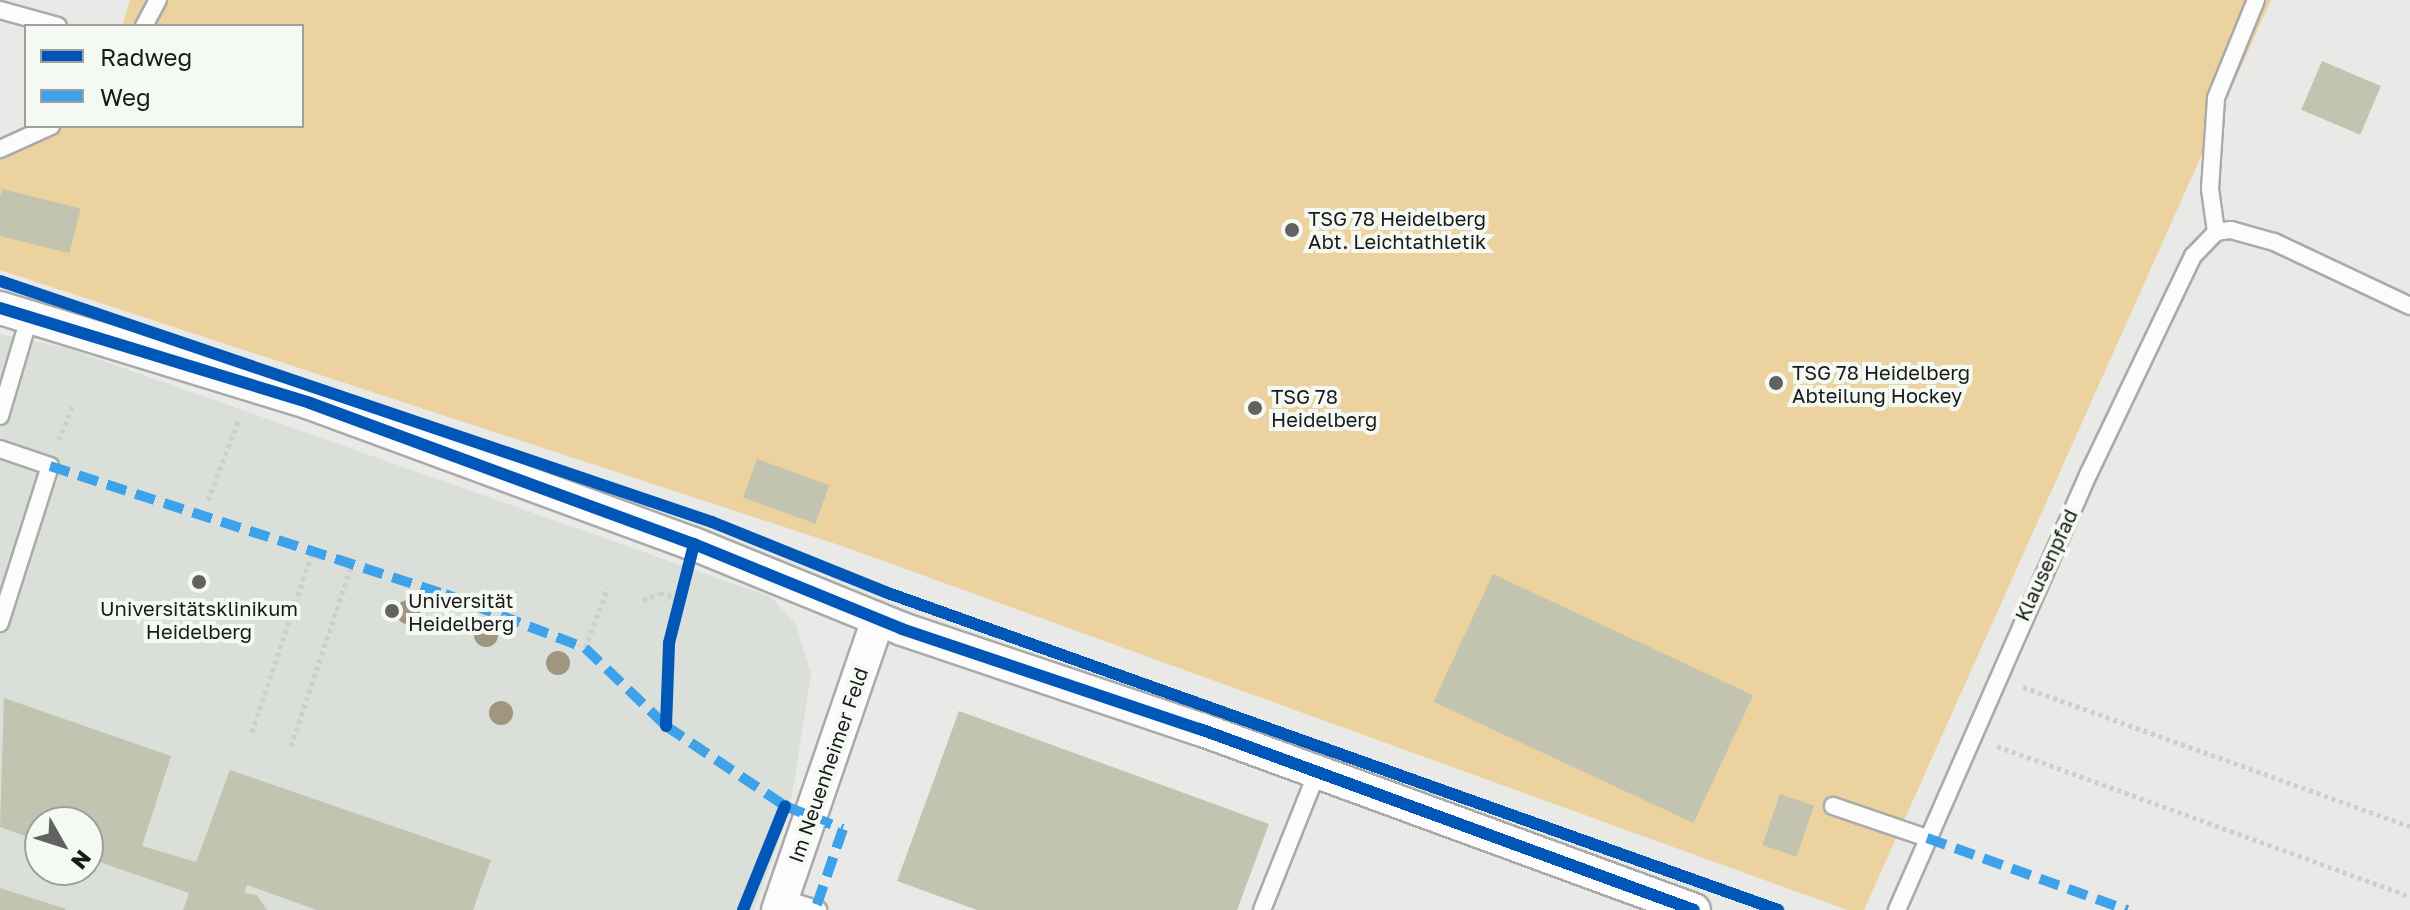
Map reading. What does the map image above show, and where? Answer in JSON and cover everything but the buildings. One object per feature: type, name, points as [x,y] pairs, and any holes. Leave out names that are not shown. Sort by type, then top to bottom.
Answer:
[{"type":"street","points":[[15,313],[251,386],[694,544],[878,620],[1694,910]]},
{"type":"street","name":"Im Neuenheimer Feld","points":[[780,904],[878,620]]},
{"type":"lane","points":[[145,24],[158,0]]},
{"type":"lane","points":[[2256,0],[2216,98],[2210,189],[2216,232],[2274,242],[2410,306]]},
{"type":"lane","points":[[0,10],[51,24]]},
{"type":"lane","points":[[0,149],[47,128]]},
{"type":"lane","name":"Klausenpfad","points":[[1897,910],[1995,676],[2164,313],[2193,256],[2216,232]]},
{"type":"lane","points":[[0,416],[15,313]]},
{"type":"lane","points":[[0,449],[50,466],[0,623]]},
{"type":"lane","points":[[1262,910],[1316,775]]},
{"type":"lane","points":[[1833,806],[1927,838]]},
{"type":"lane","points":[[780,904],[818,910]]},
{"type":"path","points":[[208,500],[251,386]]},
{"type":"path","points":[[56,448],[73,403]]},
{"type":"path","points":[[666,726],[677,598],[694,544]]},
{"type":"path","points":[[252,732],[313,550]]},
{"type":"path","points":[[291,746],[352,564]]},
{"type":"path","points":[[585,648],[608,587]]},
{"type":"path","points":[[643,600],[660,593],[677,598]]},
{"type":"path","points":[[1995,676],[2410,826]]},
{"type":"path","points":[[1969,735],[2410,896]]},
{"type":"shaded area","name":"TSG 78 Heidelberg","points":[[130,0],[2271,0],[1864,910],[1847,910],[842,546],[0,270],[0,140],[27,128],[304,128],[304,24],[123,24]]},
{"type":"shaded area","name":"Universität Heidelberg","points":[[0,334],[67,348],[771,597],[796,624],[811,674],[790,809],[754,910],[0,910]]},
{"type":"marked path","points":[[50,466],[445,594],[585,648],[666,726],[785,806],[843,829],[815,910]]},
{"type":"marked path","points":[[1927,838],[2127,910]]},
{"type":"cycle path","points":[[0,281],[712,522],[888,593],[1778,910]]},
{"type":"cycle path","points":[[0,308],[310,403],[694,544],[902,629],[1200,729],[1694,910]]},
{"type":"cycle path","points":[[666,726],[669,643],[694,544]]},
{"type":"cycle path","points":[[743,910],[785,806]]},
{"type":"place","name":"TSG 78 Heidelberg Abt. Leichtathletik","points":[[1292,230]]},
{"type":"place","name":"TSG 78 Heidelberg Abteilung Hockey","points":[[1776,383]]},
{"type":"place","name":"TSG 78 Heidelberg","points":[[1255,408]]},
{"type":"place","name":"Universitätsklinikum Heidelberg","points":[[199,582]]},
{"type":"place","name":"Universität Heidelberg","points":[[392,611]]}]
